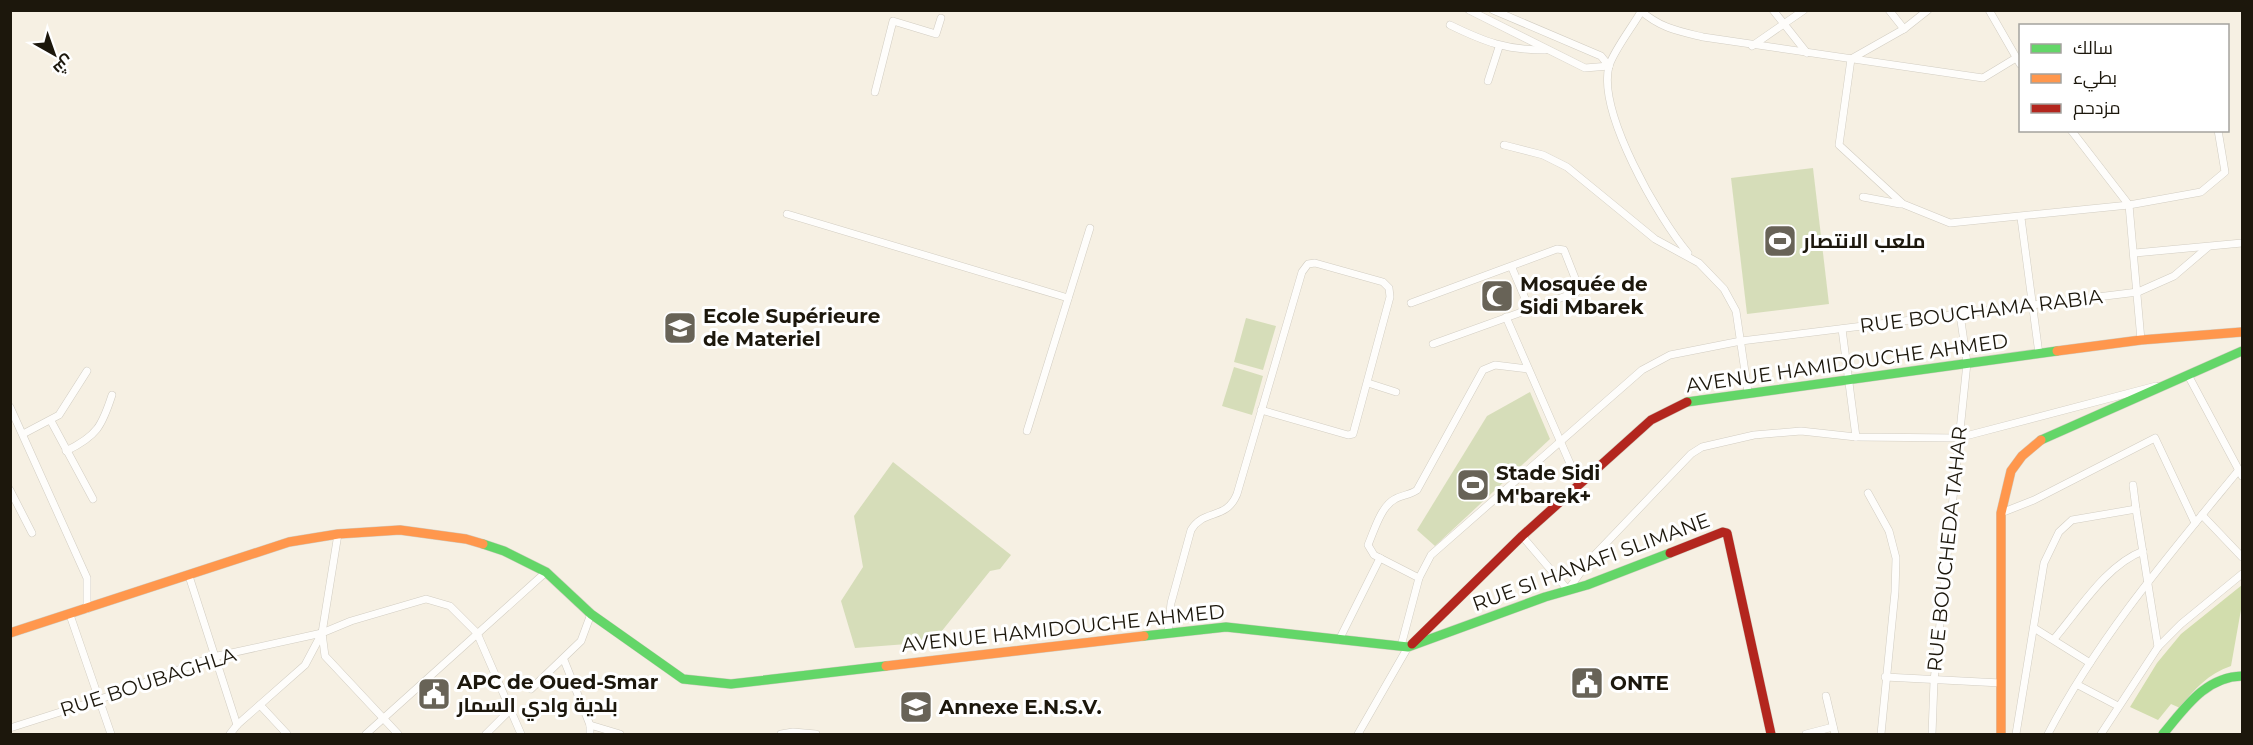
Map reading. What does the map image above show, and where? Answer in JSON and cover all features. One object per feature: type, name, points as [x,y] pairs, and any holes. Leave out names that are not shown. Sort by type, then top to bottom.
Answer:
[{"type":"main road","name":"AVENUE HAMIDOUCHE AHMED","points":[[10,633],[289,542],[338,534],[400,530],[466,539],[504,551],[546,572],[591,614],[683,679],[731,684],[1226,627],[1405,647],[1522,536],[1652,420],[1687,402],[1848,378],[2141,340],[2242,332]]},
{"type":"main road","points":[[2001,735],[2001,513],[2008,477],[2020,455],[2041,440],[2242,351]]},
{"type":"main road","name":"RUE SI HANAFI SLIMANE","points":[[1405,647],[1587,585],[1709,536],[1727,533],[1771,735]]},
{"type":"main road","points":[[2163,735],[2208,686],[2220,678],[2242,676]]},
{"type":"street","points":[[1469,10],[1585,68],[1609,66]]},
{"type":"street","points":[[1493,10],[1600,56],[1609,66]]},
{"type":"street","points":[[1773,10],[1807,53]]},
{"type":"street","points":[[1752,46],[1804,10]]},
{"type":"street","points":[[1889,10],[1904,29]]},
{"type":"street","points":[[1851,59],[1904,29],[1928,10]]},
{"type":"street","points":[[1748,392],[1736,310],[1724,289],[1674,237],[1658,210],[1622,139],[1608,92],[1609,66],[1641,11],[1650,20],[1664,28],[1752,46],[1983,78],[2018,61],[1989,10]]},
{"type":"street","points":[[875,92],[893,21],[936,34],[941,18]]},
{"type":"street","points":[[1450,25],[1499,47],[1518,50],[1547,50]]},
{"type":"street","points":[[1488,81],[1499,47]]},
{"type":"street","points":[[1851,59],[1839,145],[1903,204]]},
{"type":"street","points":[[2073,132],[2129,205],[2141,340]]},
{"type":"street","points":[[1863,197],[1903,204],[1950,224],[2129,205],[2201,192],[2225,172],[2218,132]]},
{"type":"street","points":[[1504,145],[1543,155],[1567,167],[1654,239],[1692,258]]},
{"type":"street","points":[[787,214],[1068,298]]},
{"type":"street","points":[[2021,218],[2039,354]]},
{"type":"street","points":[[1028,431],[1090,228]]},
{"type":"street","points":[[2135,253],[2242,243]]},
{"type":"street","name":"RUE BOUCHAMA RABIA","points":[[1358,735],[1405,647],[1419,578],[1431,555],[1642,370],[1670,355],[1741,341],[2138,292],[2174,276],[2208,247]]},
{"type":"street","points":[[1411,303],[1557,249],[1564,250],[1578,292],[1433,344]]},
{"type":"street","points":[[1168,632],[1171,603],[1191,530],[1196,522],[1205,516],[1220,514],[1233,506],[1261,410],[1302,272],[1308,264],[1315,263],[1383,282],[1389,288],[1390,297],[1384,326],[1356,430],[1348,435],[1261,410]]},
{"type":"street","points":[[1512,267],[1530,310]]},
{"type":"street","name":"RUE BOUCHEDA TAHAR","points":[[1932,735],[1934,681],[1967,363],[1960,314]]},
{"type":"street","points":[[1506,317],[1579,484]]},
{"type":"street","points":[[1842,329],[1856,437]]},
{"type":"street","points":[[1419,578],[1374,555],[1368,545],[1388,505],[1396,498],[1408,496],[1417,490],[1483,370],[1495,365],[1528,369]]},
{"type":"street","points":[[23,434],[51,421],[67,405],[87,371]]},
{"type":"street","points":[[2048,735],[2091,663],[2147,580],[2240,473],[2188,375]]},
{"type":"street","points":[[1522,536],[1568,590],[1588,562],[1696,450],[1754,435],[1801,430],[1856,437],[1958,438],[2176,381]]},
{"type":"street","points":[[1368,383],[1396,392]]},
{"type":"street","points":[[66,451],[96,432],[103,423],[112,395]]},
{"type":"street","points":[[10,407],[87,578],[87,609]]},
{"type":"street","points":[[51,421],[93,499]]},
{"type":"street","points":[[2001,513],[2034,500],[2154,438],[2195,523]]},
{"type":"street","points":[[2128,450],[2129,458]]},
{"type":"street","points":[[2133,485],[2158,646]]},
{"type":"street","points":[[10,490],[32,533]]},
{"type":"street","points":[[1868,493],[1889,531],[1896,558],[1895,592],[1881,735]]},
{"type":"street","points":[[2016,735],[2044,563],[2059,532],[2072,520],[2136,509]]},
{"type":"street","points":[[2202,515],[2242,557]]},
{"type":"street","points":[[338,534],[322,633],[324,656],[398,735]]},
{"type":"street","points":[[2054,639],[2111,573],[2130,556],[2143,551]]},
{"type":"street","points":[[1339,640],[1380,558]]},
{"type":"street","points":[[366,735],[546,572]]},
{"type":"street","points":[[2101,735],[2158,646],[2242,574]]},
{"type":"street","points":[[189,576],[213,657],[237,725]]},
{"type":"street","name":"RUE BOUBAGHLA","points":[[10,728],[98,700],[213,657],[322,633],[351,621],[426,598],[450,606],[477,633]]},
{"type":"street","points":[[531,689],[564,660],[581,641],[591,614]]},
{"type":"street","points":[[70,615],[111,735]]},
{"type":"street","points":[[2034,628],[2091,663]]},
{"type":"street","points":[[230,735],[237,725],[305,665],[322,633]]},
{"type":"street","points":[[477,633],[521,735]]},
{"type":"street","points":[[564,660],[590,725],[590,735]]},
{"type":"street","points":[[1886,677],[2001,683]]},
{"type":"street","points":[[2078,685],[2118,706]]},
{"type":"street","points":[[1806,735],[1834,731],[1826,696]]},
{"type":"street","points":[[260,705],[286,735]]},
{"type":"street","points":[[486,735],[510,710]]},
{"type":"street","points":[[590,725],[620,735]]},
{"type":"street","points":[[781,735],[793,732],[816,735]]},
{"type":"green space","name":"ملعب الانتصار","points":[[1813,168],[1829,304],[1747,314],[1731,178]]},
{"type":"green space","points":[[1246,318],[1276,326],[1263,370],[1234,362]]},
{"type":"green space","points":[[1234,367],[1263,376],[1252,415],[1222,406]]},
{"type":"green space","name":"Stade Sidi M'barek+","points":[[1530,392],[1550,439],[1435,546],[1417,530],[1487,416]]},
{"type":"green space","points":[[893,462],[1011,555],[1000,569],[990,571],[933,642],[855,648],[841,601],[863,567],[854,516]]},
{"type":"green space","points":[[2242,585],[2242,604],[2231,666],[2215,673],[2202,683],[2180,708],[2171,704],[2158,720],[2130,707],[2157,663],[2181,634]]},
{"type":"traffic: fast","points":[[1687,402],[2057,351]]},
{"type":"traffic: fast","points":[[2041,440],[2242,351]]},
{"type":"traffic: fast","points":[[483,544],[504,551],[546,572],[591,614],[683,679],[731,684],[886,666]]},
{"type":"traffic: fast","points":[[1144,636],[1226,627],[1408,647],[1545,597],[1587,585],[1670,553]]},
{"type":"traffic: fast","points":[[2163,734],[2188,704],[2207,688],[2217,682],[2242,676]]},
{"type":"traffic: slow","points":[[2057,351],[2141,340],[2242,332]]},
{"type":"traffic: slow","points":[[2001,734],[2001,513],[2011,471],[2022,456],[2041,440]]},
{"type":"traffic: slow","points":[[10,633],[289,542],[338,534],[400,530],[466,539],[483,544]]},
{"type":"traffic: slow","points":[[886,666],[1144,636]]},
{"type":"traffic: jam","points":[[1412,644],[1522,536],[1651,420],[1687,402]]},
{"type":"traffic: jam","points":[[1670,553],[1723,532],[1727,533],[1771,734]]},
{"type":"place","name":"ملعب الانتصار","points":[[1780,241]]},
{"type":"place","name":"Mosquée de Sidi Mbarek","points":[[1497,296]]},
{"type":"place","name":"Ecole Supérieure de Materiel","points":[[680,328]]},
{"type":"place","name":"Stade Sidi M'barek+","points":[[1473,485]]},
{"type":"place","name":"ONTE","points":[[1587,683]]},
{"type":"place","name":"APC de Oued-Smar بلدية وادي السمار","points":[[434,694]]},
{"type":"place","name":"Annexe E.N.S.V.","points":[[916,707]]}]
